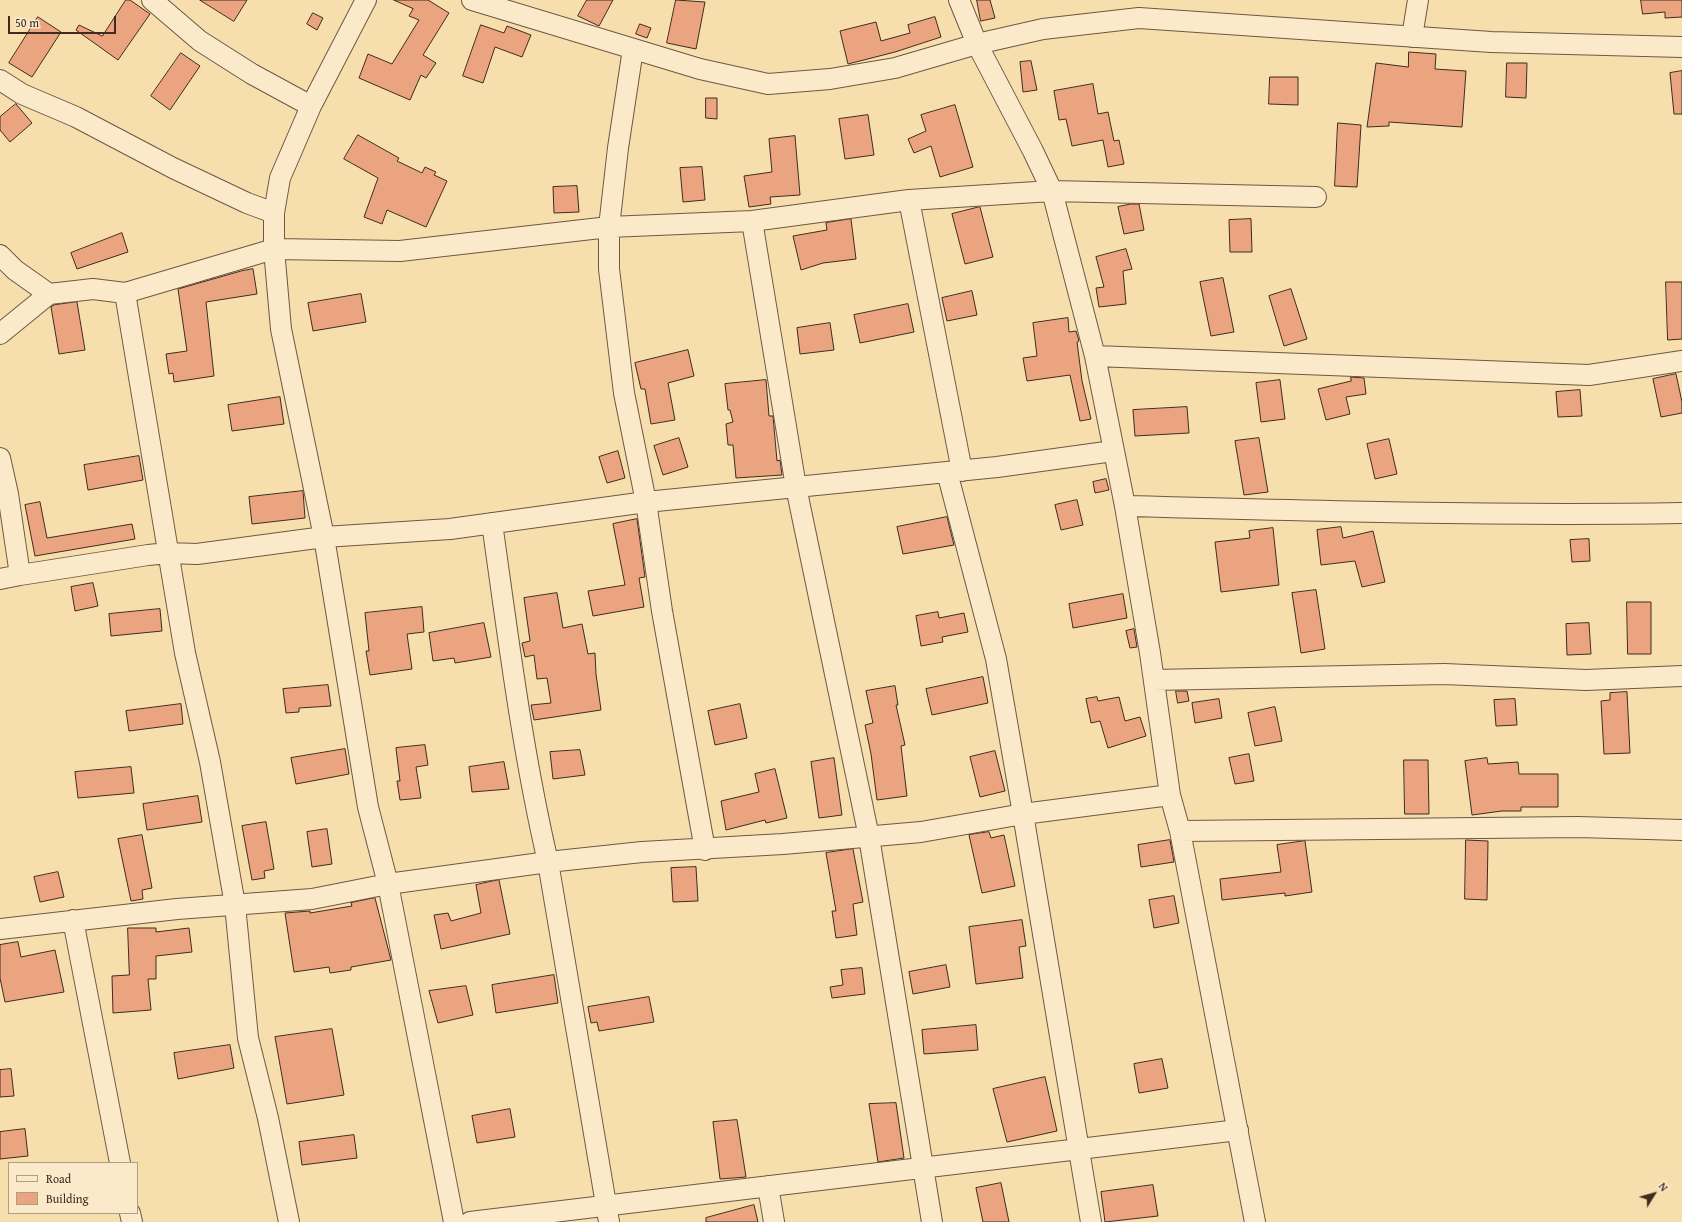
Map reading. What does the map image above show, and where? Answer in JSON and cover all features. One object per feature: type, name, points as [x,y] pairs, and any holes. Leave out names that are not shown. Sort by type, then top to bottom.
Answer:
[{"type":"street","points":[[152,0],[200,41],[252,74],[311,106]]},
{"type":"street","points":[[366,0],[311,106],[280,178],[274,213],[274,249],[280,329],[324,537],[368,807],[388,884],[454,1222]]},
{"type":"street","points":[[959,0],[977,44],[1033,151],[1052,191],[1095,356],[1125,506],[1154,680],[1170,795],[1180,831],[1255,1222]]},
{"type":"street","points":[[1412,37],[1418,0]]},
{"type":"street","points":[[483,2],[700,69],[768,84],[830,79],[895,68],[977,44],[1043,29],[1139,18],[1491,42],[1682,47]]},
{"type":"street","points":[[633,49],[618,148],[609,227],[609,269],[624,393],[646,502],[662,610],[705,850]]},
{"type":"street","points":[[0,80],[22,94],[76,117],[173,168],[247,203],[274,213]]},
{"type":"street","points":[[0,334],[50,294],[93,289],[125,293],[274,249],[400,251],[609,227],[752,221],[909,200],[1052,191],[1316,197]]},
{"type":"street","points":[[909,200],[955,472],[996,659],[1080,1149],[1091,1222]]},
{"type":"street","points":[[752,221],[796,487],[869,837],[932,1222]]},
{"type":"street","points":[[0,255],[15,270],[50,294]]},
{"type":"street","points":[[125,293],[185,653],[210,762],[235,905],[248,1038],[268,1118],[289,1222]]},
{"type":"street","points":[[1095,356],[1589,375],[1682,361]]},
{"type":"street","points":[[0,579],[169,553],[197,554],[324,537],[450,529],[646,502],[955,472],[1113,451]]},
{"type":"street","points":[[0,458],[8,494],[20,576]]},
{"type":"street","points":[[1125,506],[1393,513],[1575,515],[1682,513]]},
{"type":"street","points":[[492,523],[517,696],[537,815],[548,862],[607,1214]]},
{"type":"street","points":[[1154,680],[1444,674],[1586,680],[1682,676]]},
{"type":"street","points":[[0,929],[73,920],[312,898],[388,884],[548,862],[642,852],[705,850],[921,832],[1023,814],[1170,795]]},
{"type":"street","points":[[1180,831],[1570,827],[1682,830]]},
{"type":"street","points":[[73,920],[120,1162]]},
{"type":"street","points":[[470,1222],[607,1214],[768,1186],[1238,1130]]},
{"type":"street","points":[[768,1186],[774,1222]]},
{"type":"building","points":[[126,0],[130,0],[150,14],[118,60],[76,30],[79,25],[102,36]]},
{"type":"building","points":[[200,0],[247,0],[234,21]]},
{"type":"building","points":[[394,0],[428,0],[449,13],[423,55],[436,63],[426,78],[421,75],[410,100],[359,78],[368,54],[392,64],[419,20],[409,16],[413,9]]},
{"type":"building","points":[[587,0],[613,0],[599,26],[578,16]]},
{"type":"building","points":[[676,0],[705,2],[696,49],[667,43]]},
{"type":"building","points":[[977,0],[990,0],[995,18],[981,21]]},
{"type":"building","points":[[1641,0],[1682,0],[1682,17],[1665,18],[1665,12],[1643,14]]},
{"type":"building","points":[[313,13],[323,18],[317,30],[307,24]]},
{"type":"building","points":[[38,17],[61,32],[32,77],[9,63]]},
{"type":"building","points":[[935,17],[941,37],[895,52],[848,64],[840,31],[876,22],[881,41],[910,33],[908,25]]},
{"type":"building","points":[[640,24],[651,28],[647,38],[636,34]]},
{"type":"building","points":[[481,25],[504,33],[507,26],[531,35],[522,57],[495,47],[483,83],[463,76]]},
{"type":"building","points":[[1409,52],[1436,54],[1435,69],[1466,71],[1462,127],[1389,122],[1389,126],[1367,127],[1376,63],[1408,67]]},
{"type":"building","points":[[181,53],[200,66],[170,110],[151,96]]},
{"type":"building","points":[[1031,61],[1037,90],[1023,92],[1020,62]]},
{"type":"building","points":[[1507,63],[1527,63],[1526,98],[1506,97]]},
{"type":"building","points":[[1682,71],[1682,114],[1674,114],[1670,73]]},
{"type":"building","points":[[1270,77],[1298,77],[1298,105],[1269,104]]},
{"type":"building","points":[[1093,84],[1098,114],[1108,112],[1114,141],[1119,140],[1124,164],[1108,167],[1103,140],[1072,146],[1066,119],[1059,120],[1054,91]]},
{"type":"building","points":[[706,98],[717,98],[717,119],[706,118]]},
{"type":"building","points":[[16,104],[32,123],[10,142],[0,130],[0,117]]},
{"type":"building","points":[[955,105],[973,167],[940,177],[931,146],[914,153],[908,139],[926,131],[921,115]]},
{"type":"building","points":[[868,115],[874,155],[845,159],[839,119]]},
{"type":"building","points":[[1338,123],[1361,125],[1357,187],[1335,186]]},
{"type":"building","points":[[358,135],[399,158],[397,161],[422,173],[425,167],[436,172],[434,175],[447,181],[426,227],[387,210],[382,224],[364,217],[378,178],[344,159]]},
{"type":"building","points":[[795,136],[800,195],[770,197],[771,204],[749,207],[744,176],[772,172],[769,139]]},
{"type":"building","points":[[702,167],[705,200],[683,202],[680,168]]},
{"type":"building","points":[[577,186],[579,212],[554,213],[553,187]]},
{"type":"building","points":[[1139,204],[1144,230],[1124,234],[1118,207]]},
{"type":"building","points":[[980,207],[993,257],[965,264],[952,214]]},
{"type":"building","points":[[851,219],[856,259],[823,263],[801,270],[793,236],[827,230],[826,223]]},
{"type":"building","points":[[1251,219],[1252,252],[1230,252],[1229,220]]},
{"type":"building","points":[[122,233],[128,252],[77,269],[71,253]]},
{"type":"building","points":[[1126,249],[1132,269],[1123,271],[1126,304],[1099,307],[1096,288],[1104,287],[1096,257]]},
{"type":"building","points":[[253,269],[257,294],[206,302],[214,376],[174,382],[173,373],[169,374],[166,354],[187,351],[178,289]]},
{"type":"building","points":[[1223,278],[1234,332],[1211,336],[1200,282]]},
{"type":"building","points":[[1666,282],[1682,282],[1682,339],[1668,340]]},
{"type":"building","points":[[1291,289],[1307,339],[1284,346],[1269,296]]},
{"type":"building","points":[[972,291],[977,315],[947,321],[942,298]]},
{"type":"building","points":[[361,294],[366,322],[313,331],[308,303]]},
{"type":"building","points":[[77,302],[85,350],[59,354],[51,307],[54,305]]},
{"type":"building","points":[[908,304],[914,332],[860,343],[854,315]]},
{"type":"building","points":[[1068,318],[1069,332],[1076,331],[1079,341],[1077,342],[1082,381],[1091,419],[1080,421],[1070,375],[1027,381],[1023,358],[1037,356],[1033,323]]},
{"type":"building","points":[[830,323],[834,350],[800,354],[797,328]]},
{"type":"building","points":[[688,350],[694,376],[668,383],[675,420],[651,424],[645,389],[641,389],[635,363]]},
{"type":"building","points":[[1676,374],[1682,402],[1682,413],[1661,417],[1653,379]]},
{"type":"building","points":[[1351,377],[1364,378],[1366,394],[1346,397],[1350,414],[1326,420],[1318,389],[1351,381]]},
{"type":"building","points":[[766,380],[769,416],[773,416],[777,461],[780,460],[782,475],[736,478],[733,445],[728,445],[726,424],[733,422],[730,410],[728,410],[725,384]]},
{"type":"building","points":[[1280,380],[1285,419],[1261,422],[1256,383]]},
{"type":"building","points":[[1580,390],[1582,416],[1558,417],[1556,392]]},
{"type":"building","points":[[280,397],[284,424],[232,431],[228,405]]},
{"type":"building","points":[[1187,407],[1189,433],[1135,436],[1133,410]]},
{"type":"building","points":[[679,438],[688,467],[663,475],[654,446]]},
{"type":"building","points":[[1259,438],[1268,492],[1244,495],[1235,441]]},
{"type":"building","points":[[1389,439],[1397,474],[1375,479],[1367,444]]},
{"type":"building","points":[[618,451],[625,478],[607,483],[599,457]]},
{"type":"building","points":[[139,456],[143,480],[88,490],[84,465]]},
{"type":"building","points":[[1106,479],[1109,490],[1095,493],[1093,482]]},
{"type":"building","points":[[303,491],[305,518],[252,524],[249,497]]},
{"type":"building","points":[[1077,500],[1083,525],[1061,530],[1055,505]]},
{"type":"building","points":[[40,502],[47,538],[132,524],[135,539],[35,556],[25,505]]},
{"type":"building","points":[[947,517],[954,545],[903,554],[897,527]]},
{"type":"building","points":[[637,519],[645,577],[639,578],[644,607],[593,616],[588,591],[625,585],[613,524]]},
{"type":"building","points":[[1341,527],[1343,538],[1373,531],[1385,582],[1362,587],[1355,561],[1321,565],[1317,530]]},
{"type":"building","points":[[1273,528],[1279,585],[1221,592],[1215,542],[1250,538],[1249,531]]},
{"type":"building","points":[[1589,539],[1590,561],[1572,562],[1570,540]]},
{"type":"building","points":[[93,583],[98,606],[75,611],[71,587]]},
{"type":"building","points":[[1316,590],[1325,649],[1301,653],[1292,593]]},
{"type":"building","points":[[557,593],[563,628],[582,624],[588,654],[595,653],[596,674],[601,710],[534,720],[531,705],[551,703],[547,678],[537,679],[534,655],[525,657],[522,643],[530,641],[524,598]]},
{"type":"building","points":[[1123,594],[1127,618],[1073,628],[1069,604]]},
{"type":"building","points":[[1627,602],[1651,602],[1651,654],[1628,654]]},
{"type":"building","points":[[422,607],[424,632],[407,634],[412,669],[370,675],[366,651],[369,651],[365,613]]},
{"type":"building","points":[[160,609],[162,631],[111,636],[109,614]]},
{"type":"building","points":[[938,612],[939,618],[964,613],[968,632],[942,637],[943,642],[921,646],[916,616]]},
{"type":"building","points":[[484,623],[491,657],[455,663],[454,658],[433,661],[429,633]]},
{"type":"building","points":[[1589,623],[1591,654],[1567,655],[1566,624]]},
{"type":"building","points":[[1134,629],[1137,647],[1130,648],[1126,631]]},
{"type":"building","points":[[983,677],[988,703],[932,715],[926,689]]},
{"type":"building","points":[[328,685],[331,706],[299,708],[299,712],[286,713],[283,689]]},
{"type":"building","points":[[895,686],[898,705],[896,705],[905,745],[901,746],[907,796],[877,800],[871,754],[865,725],[873,723],[866,691]]},
{"type":"building","points":[[1176,691],[1187,691],[1189,701],[1178,703]]},
{"type":"building","points":[[1627,692],[1630,753],[1604,754],[1601,701],[1610,700],[1610,693]]},
{"type":"building","points":[[1097,697],[1098,701],[1119,697],[1125,721],[1140,717],[1146,736],[1108,748],[1100,721],[1091,723],[1086,699]]},
{"type":"building","points":[[1219,699],[1222,718],[1195,723],[1192,703]]},
{"type":"building","points":[[1515,699],[1517,725],[1496,726],[1494,700]]},
{"type":"building","points":[[181,704],[183,724],[129,731],[126,711]]},
{"type":"building","points":[[740,704],[747,738],[715,745],[708,711]]},
{"type":"building","points":[[1275,707],[1282,741],[1255,746],[1248,713]]},
{"type":"building","points":[[425,745],[428,765],[416,767],[421,798],[400,800],[397,781],[400,781],[396,748]]},
{"type":"building","points":[[345,749],[349,774],[296,784],[291,758]]},
{"type":"building","points":[[580,750],[585,775],[553,779],[550,752]]},
{"type":"building","points":[[995,751],[1005,791],[980,797],[970,757]]},
{"type":"building","points":[[1249,754],[1254,781],[1235,784],[1229,758]]},
{"type":"building","points":[[834,758],[842,815],[819,818],[811,762]]},
{"type":"building","points":[[1487,758],[1488,764],[1518,762],[1519,774],[1558,774],[1558,807],[1521,807],[1521,811],[1502,811],[1472,815],[1465,761]]},
{"type":"building","points":[[1404,760],[1428,760],[1429,814],[1405,814]]},
{"type":"building","points":[[504,762],[509,789],[472,792],[469,767]]},
{"type":"building","points":[[131,767],[134,793],[78,798],[75,772]]},
{"type":"building","points":[[775,769],[787,818],[766,823],[765,820],[726,830],[721,801],[759,792],[755,774]]},
{"type":"building","points":[[198,796],[202,822],[147,830],[143,804]]},
{"type":"building","points":[[266,822],[274,869],[264,871],[265,878],[252,880],[242,826]]},
{"type":"building","points":[[327,829],[332,864],[312,867],[307,832]]},
{"type":"building","points":[[989,832],[991,838],[1004,835],[1015,886],[982,893],[969,835]]},
{"type":"building","points":[[142,835],[152,888],[142,890],[143,899],[131,901],[118,839]]},
{"type":"building","points":[[1170,840],[1174,862],[1141,867],[1138,845]]},
{"type":"building","points":[[1466,840],[1488,841],[1487,900],[1465,899]]},
{"type":"building","points":[[1305,841],[1312,892],[1285,896],[1285,893],[1222,900],[1220,879],[1281,872],[1277,845]]},
{"type":"building","points":[[853,849],[863,902],[853,904],[857,935],[836,938],[832,911],[836,911],[826,853]]},
{"type":"building","points":[[696,867],[698,901],[673,902],[671,868]]},
{"type":"building","points":[[58,872],[64,897],[40,902],[34,877]]},
{"type":"building","points":[[499,880],[510,934],[441,949],[434,915],[448,913],[451,921],[481,913],[476,885]]},
{"type":"building","points":[[1174,896],[1179,923],[1154,928],[1149,900]]},
{"type":"building","points":[[375,898],[391,960],[351,967],[351,970],[330,973],[329,967],[294,972],[285,913],[310,911],[310,913],[352,906],[351,903]]},
{"type":"building","points":[[1022,920],[1026,946],[1019,947],[1023,978],[976,984],[969,927]]},
{"type":"building","points":[[128,928],[156,928],[156,932],[189,928],[192,952],[156,956],[156,979],[148,979],[151,1010],[113,1013],[112,976],[129,975]]},
{"type":"building","points":[[18,942],[21,957],[55,950],[64,992],[5,1002],[0,978],[0,945]]},
{"type":"building","points":[[946,965],[950,987],[913,994],[909,972]]},
{"type":"building","points":[[862,968],[865,994],[832,998],[830,987],[843,985],[841,970]]},
{"type":"building","points":[[554,975],[558,1003],[496,1013],[492,985]]},
{"type":"building","points":[[466,986],[473,1015],[438,1023],[429,991]]},
{"type":"building","points":[[649,997],[654,1022],[599,1031],[597,1022],[591,1023],[588,1007]]},
{"type":"building","points":[[976,1025],[978,1050],[924,1054],[922,1030]]},
{"type":"building","points":[[332,1029],[344,1095],[287,1104],[275,1037]]},
{"type":"building","points":[[230,1045],[234,1068],[178,1079],[174,1053]]},
{"type":"building","points":[[1162,1059],[1168,1088],[1139,1093],[1134,1064]]},
{"type":"building","points":[[11,1069],[14,1096],[0,1097],[0,1070]]},
{"type":"building","points":[[1045,1077],[1057,1131],[1007,1142],[993,1089]]},
{"type":"building","points":[[896,1103],[904,1158],[878,1162],[869,1104]]},
{"type":"building","points":[[510,1109],[515,1137],[477,1143],[472,1116]]},
{"type":"building","points":[[737,1120],[746,1177],[720,1179],[713,1122]]},
{"type":"building","points":[[25,1129],[28,1156],[0,1159],[0,1132]]},
{"type":"building","points":[[354,1135],[357,1158],[302,1165],[299,1142]]},
{"type":"building","points":[[1001,1183],[1009,1222],[983,1222],[976,1188]]},
{"type":"building","points":[[1153,1185],[1158,1216],[1105,1222],[1101,1192]]},
{"type":"building","points":[[754,1205],[758,1222],[706,1222],[706,1218]]}]
